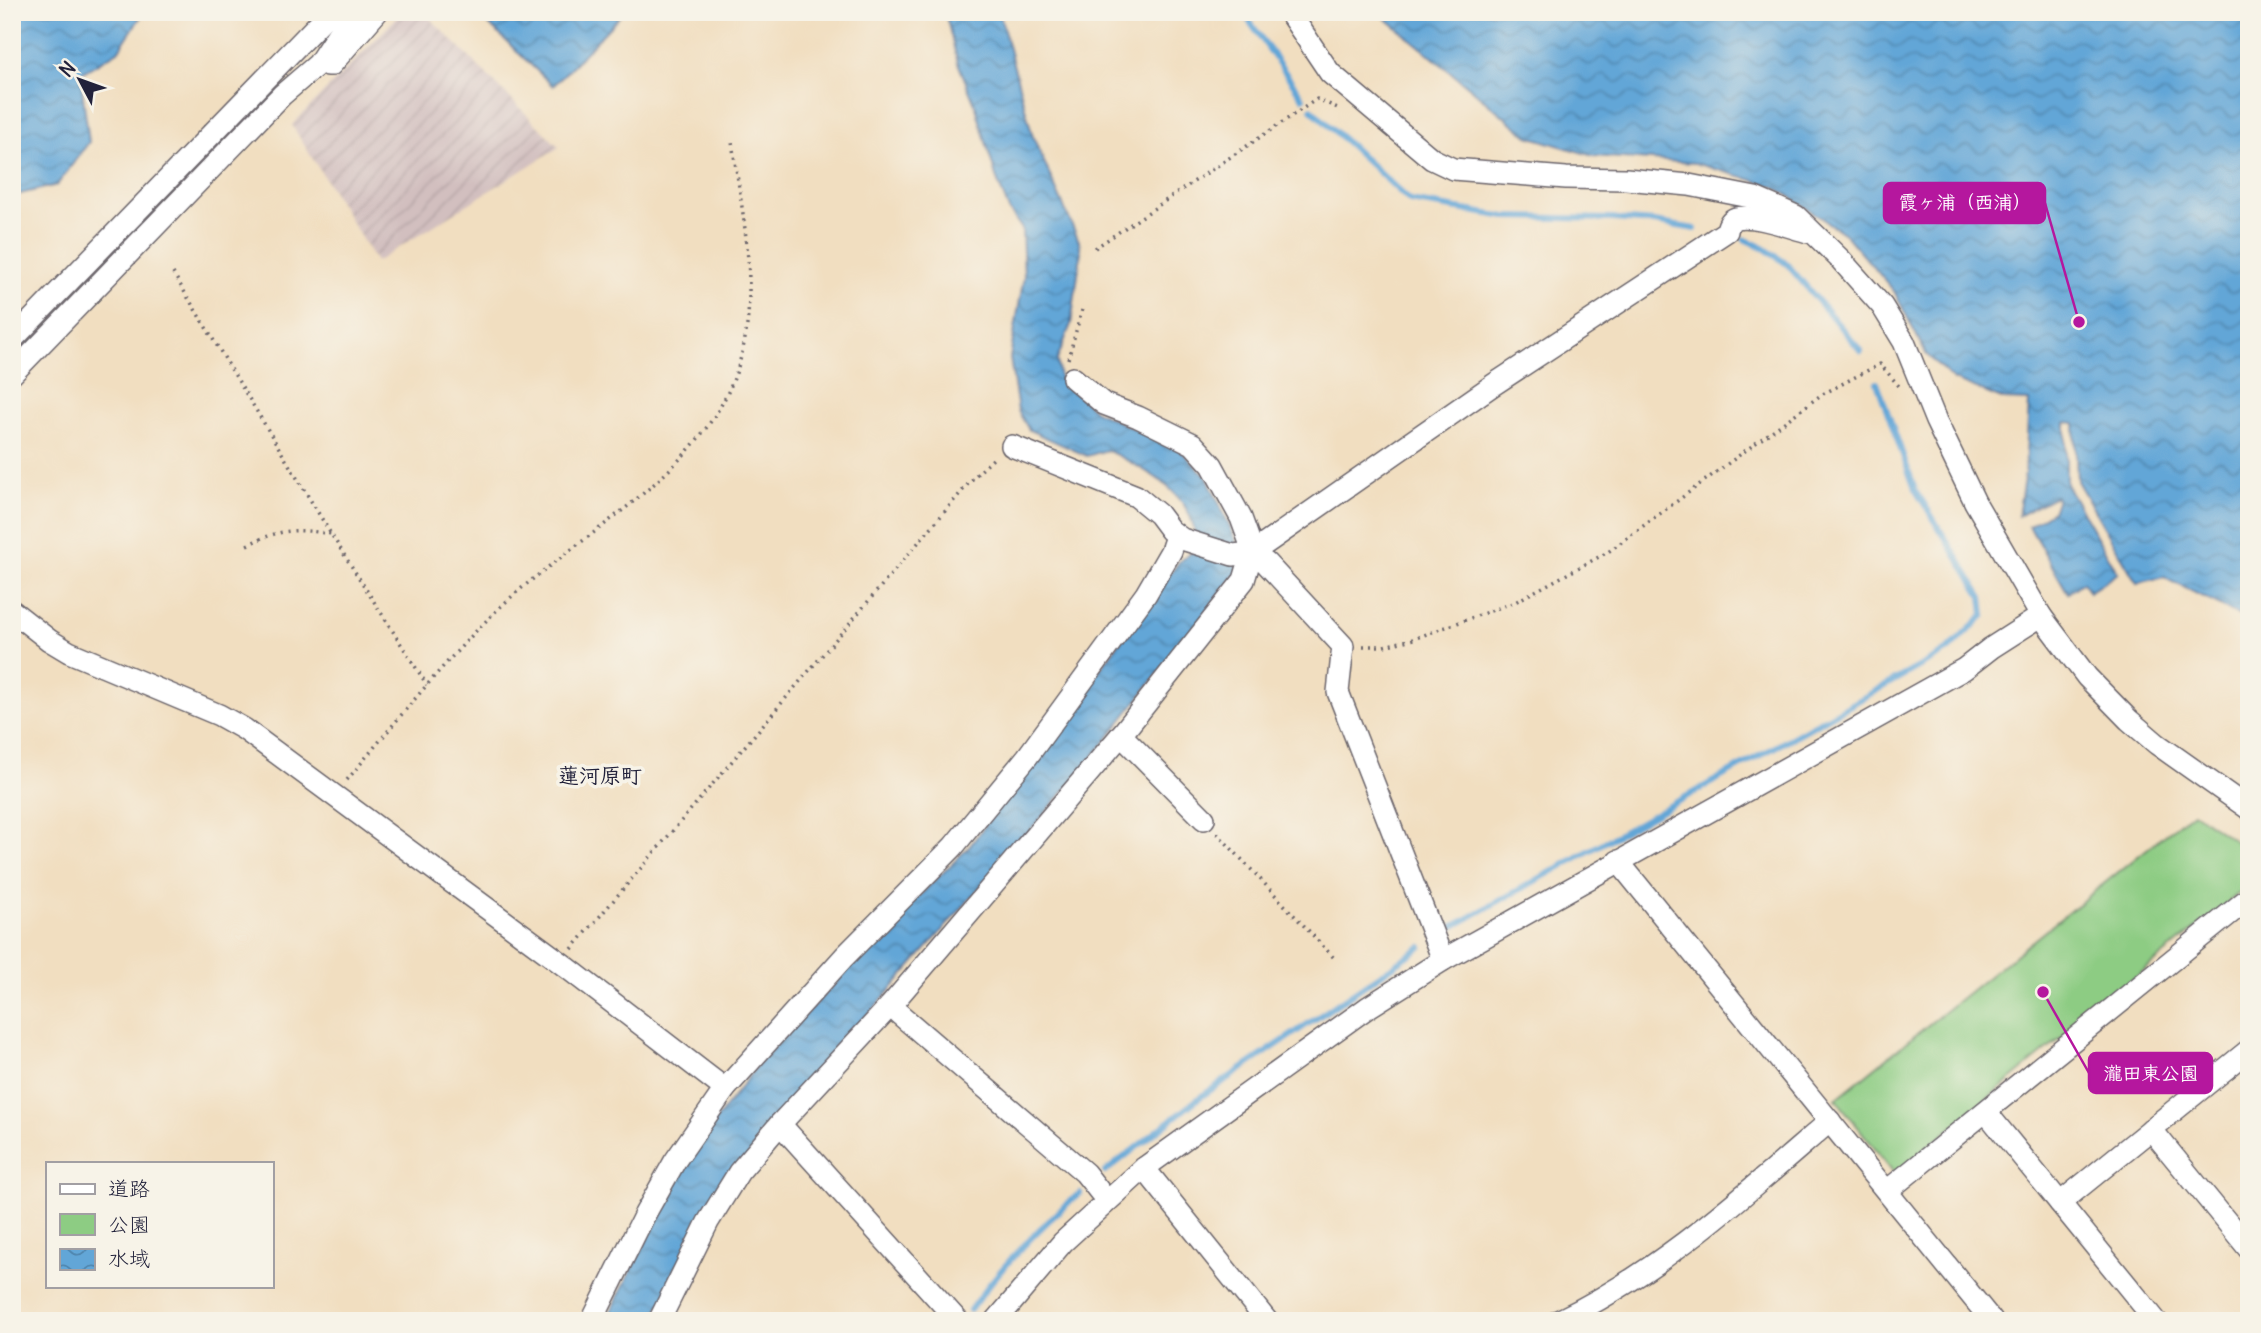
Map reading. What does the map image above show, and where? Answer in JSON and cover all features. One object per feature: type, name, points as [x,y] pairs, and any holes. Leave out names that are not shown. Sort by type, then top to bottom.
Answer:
[{"type":"street","points":[[12,340],[330,12]]},
{"type":"street","points":[[12,374],[282,95],[318,64],[352,12]]},
{"type":"street","points":[[318,64],[331,65],[377,12]]},
{"type":"street","points":[[1289,12],[1330,73],[1432,159],[1454,169],[1566,178],[1626,179],[1700,187],[1755,198],[1796,216],[1817,234],[1882,306],[1904,342],[1957,467],[2041,616],[2087,677],[2157,744],[2249,809]]},
{"type":"street","points":[[1242,554],[1727,231],[1729,222],[1735,218],[1771,222],[1817,234]]},
{"type":"street","points":[[659,1321],[723,1196],[739,1172],[890,1006],[1121,735],[1244,580],[1241,518],[1212,465],[1193,444],[1104,404],[1073,378]]},
{"type":"street","points":[[1012,446],[1136,496],[1184,539],[1266,563],[1343,646],[1338,692],[1443,960]]},
{"type":"street","points":[[592,1321],[675,1160],[725,1089],[844,957],[953,847],[1027,757],[1146,594],[1171,551],[1184,539]]},
{"type":"street","points":[[12,611],[69,652],[219,715],[244,729],[561,963],[725,1089]]},
{"type":"street","points":[[996,1321],[1063,1242],[1144,1168],[1367,1008],[1443,960],[1964,669],[2041,616]]},
{"type":"street","points":[[1121,735],[1204,819]]},
{"type":"street","points":[[1618,861],[1992,1321]]},
{"type":"street","points":[[1887,1191],[2249,898]]},
{"type":"street","points":[[890,1006],[1085,1173],[1107,1200]]},
{"type":"street","points":[[2060,1203],[2247,1054]]},
{"type":"street","points":[[1986,1112],[2156,1321]]},
{"type":"street","points":[[1558,1321],[1593,1304],[1695,1237],[1830,1121]]},
{"type":"street","points":[[780,1124],[958,1321]]},
{"type":"street","points":[[2151,1129],[2249,1249]]},
{"type":"street","points":[[1144,1168],[1267,1321]]},
{"type":"path","points":[[1095,248],[1317,99],[1347,113]]},
{"type":"path","points":[[334,794],[427,685],[494,614],[529,582],[667,472],[695,443],[717,411],[736,373],[745,332],[749,290],[748,257],[732,142]]},
{"type":"path","points":[[173,273],[331,534],[427,685]]},
{"type":"path","points":[[1073,378],[1068,359],[1082,310]]},
{"type":"path","points":[[1343,646],[1384,646],[1413,639],[1515,602],[1608,552],[1821,395],[1880,364],[1905,393]]},
{"type":"path","points":[[561,963],[975,475],[1000,452],[1012,446]]},
{"type":"path","points":[[247,545],[274,533],[300,529],[331,534]]},
{"type":"path","points":[[1204,819],[1336,960]]},
{"type":"shaded area","points":[[402,12],[424,12],[559,147],[376,262],[292,125]]},
{"type":"green space","points":[[2193,812],[2249,851],[2249,885],[1895,1174],[1836,1099]]},
{"type":"water","points":[[12,12],[144,12],[118,51],[80,74],[89,142],[57,185],[12,196]]},
{"type":"water","points":[[476,12],[624,12],[553,86]]},
{"type":"water","points":[[945,12],[999,12],[1033,137],[1079,241],[1081,253],[1071,324],[1057,360],[1060,379],[1095,411],[1180,450],[1207,477],[1239,547],[1238,571],[1085,767],[763,1132],[651,1321],[606,1321],[673,1187],[713,1124],[759,1063],[969,847],[1179,562],[1192,552],[1194,533],[1190,515],[1182,502],[1161,481],[1107,450],[1087,456],[1029,430],[1018,411],[1010,358],[1024,276],[1022,229],[1009,210],[996,177],[976,107],[958,63]]},
{"type":"water","points":[[1378,12],[2249,12],[2249,640],[2244,618],[2164,577],[2137,583],[2077,481],[2075,423],[2066,422],[2066,484],[2118,573],[2089,592],[2083,582],[2068,593],[2029,526],[2053,511],[2057,501],[2055,496],[2018,516],[2025,472],[2029,401],[2004,400],[1954,380],[1926,354],[1894,291],[1846,235],[1776,187],[1695,163],[1593,156],[1528,136]]},
{"type":"waterway","points":[[1243,12],[1303,98]]},
{"type":"waterway","points":[[1311,109],[1410,201],[1506,217],[1613,219],[1695,229]]},
{"type":"waterway","points":[[1744,239],[1764,248],[1787,264],[1861,351]]},
{"type":"waterway","points":[[1449,929],[1947,651],[1984,615],[1982,597],[1915,489],[1877,383]]},
{"type":"waterway","points":[[1105,1172],[1199,1098],[1421,947]]},
{"type":"waterway","points":[[970,1310],[1021,1248],[1080,1193]]},
{"type":"place","name":"霞ヶ浦（西浦）","points":[[2079,322]]},
{"type":"place","name":"瀧田東公園","points":[[2043,992]]},
{"type":"district","name":"蓮河原町","points":[[600,775]]}]
